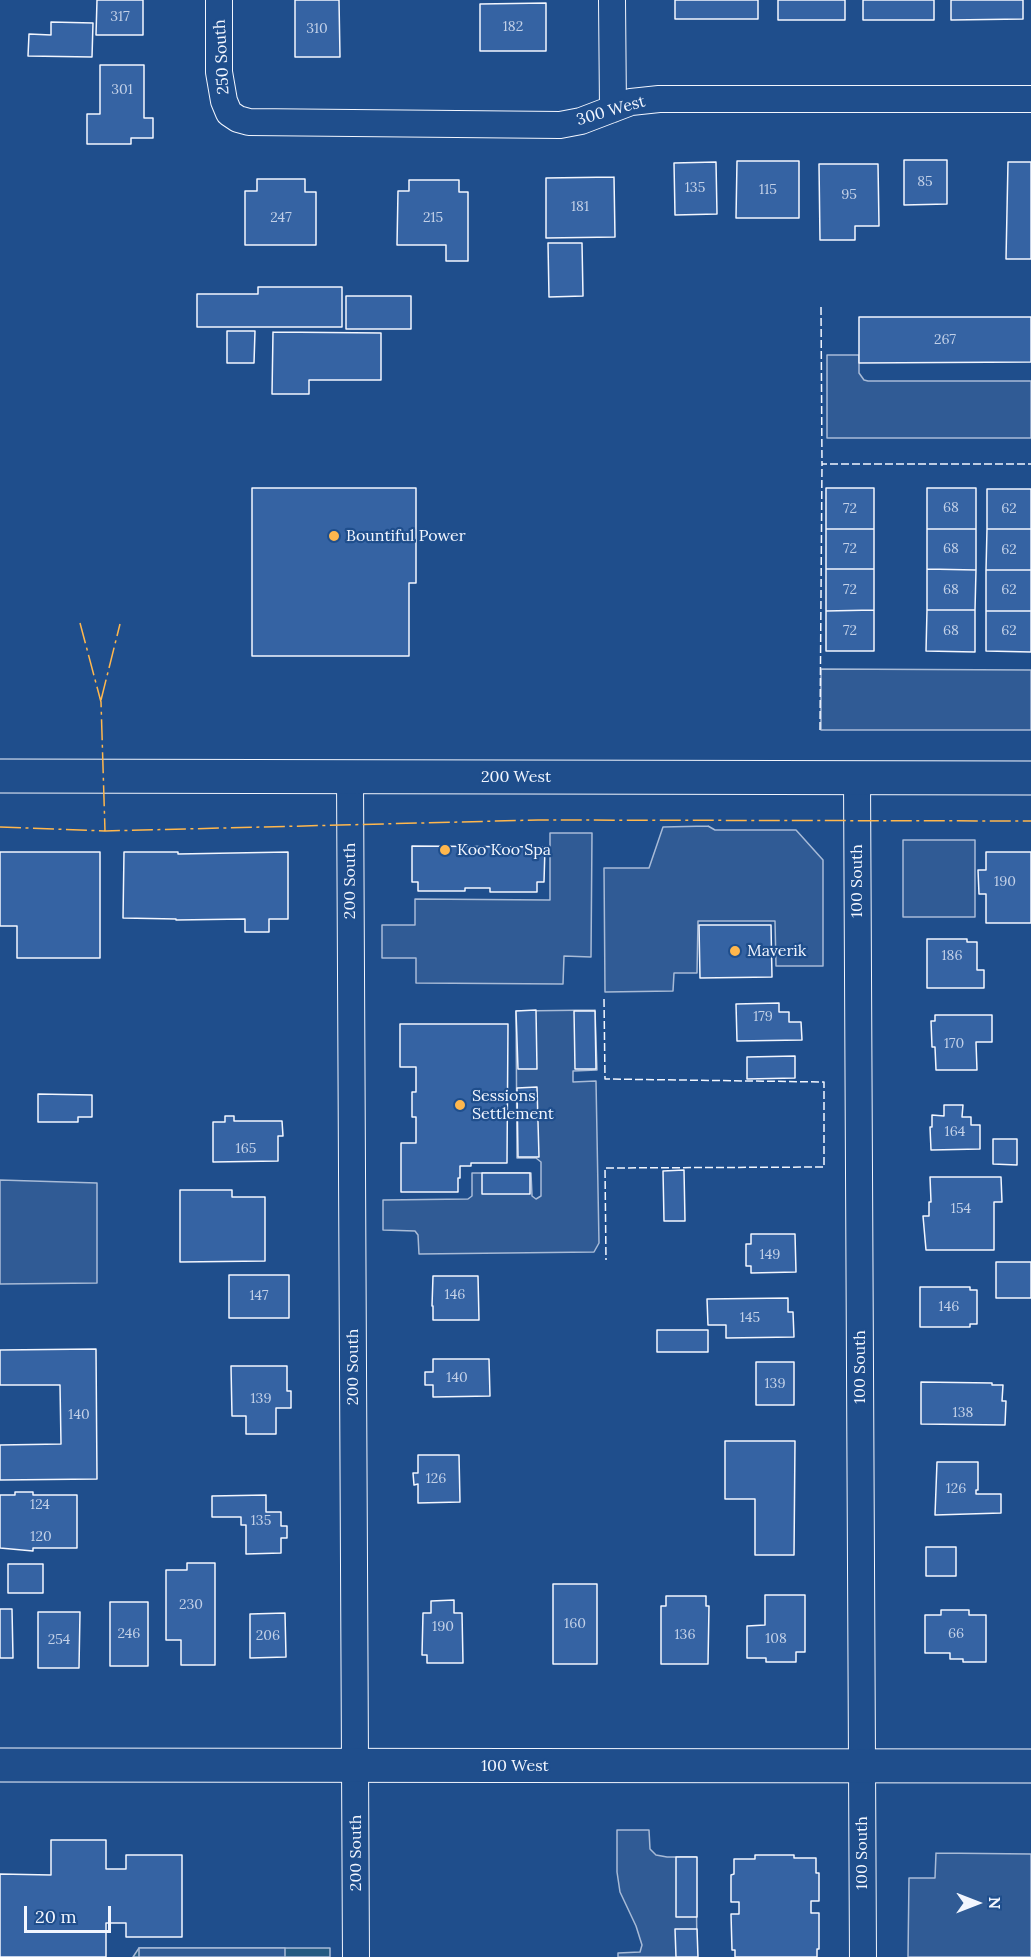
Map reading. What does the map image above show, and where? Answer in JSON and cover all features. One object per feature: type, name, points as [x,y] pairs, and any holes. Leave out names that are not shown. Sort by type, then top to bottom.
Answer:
[{"type":"main road","name":"200 West","points":[[0,776],[1031,778]]},
{"type":"main road","name":"100 West","points":[[0,1765],[1031,1766]]},
{"type":"street","name":"250 South","points":[[219,0],[219,72],[224,101],[230,113]]},
{"type":"street","points":[[612,0],[613,108]]},
{"type":"street","name":"300 West","points":[[230,113],[238,119],[260,123],[560,125],[581,121],[631,102],[659,99],[1031,99]]},
{"type":"street","name":"200 South","points":[[350,777],[356,1957]]},
{"type":"street","name":"100 South","points":[[857,778],[863,1957]]},
{"type":"shaded area","points":[[827,355],[859,355],[859,373],[864,380],[868,381],[1031,381],[1031,438],[827,438]]},
{"type":"shaded area","points":[[821,669],[1031,670],[1031,730],[821,730]]},
{"type":"shaded area","points":[[708,826],[715,830],[796,830],[823,860],[823,966],[776,966],[775,921],[698,921],[697,973],[674,973],[673,991],[605,992],[604,868],[649,868],[663,827]]},
{"type":"shaded area","points":[[550,833],[592,833],[591,957],[564,956],[563,984],[416,983],[416,958],[382,958],[382,925],[415,925],[415,899],[550,900]]},
{"type":"shaded area","points":[[903,840],[975,840],[975,917],[903,917]]},
{"type":"shaded area","points":[[595,1010],[597,1070],[573,1071],[573,1082],[596,1081],[599,1243],[594,1252],[419,1254],[418,1235],[415,1231],[383,1230],[383,1200],[468,1199],[472,1196],[472,1173],[531,1173],[532,1196],[536,1199],[541,1196],[541,1162],[536,1158],[517,1158],[516,1011]]},
{"type":"shaded area","points":[[0,1180],[97,1183],[97,1283],[0,1284]]},
{"type":"shaded area","points":[[617,1830],[649,1830],[650,1849],[656,1855],[696,1857],[697,1957],[618,1957],[618,1953],[640,1952],[642,1945],[620,1892],[617,1872]]},
{"type":"shaded area","points":[[936,1853],[1031,1854],[1031,1957],[908,1957],[909,1878],[935,1878]]},
{"type":"shaded area","points":[[139,1948],[330,1948],[330,1957],[133,1957]]},
{"type":"shaded area","points":[[139,1948],[285,1948],[285,1957],[139,1957]]},
{"type":"building","points":[[97,0],[143,0],[143,35],[96,35]]},
{"type":"building","points":[[295,0],[339,0],[340,57],[295,57]]},
{"type":"building","points":[[675,0],[758,0],[758,19],[675,19]]},
{"type":"building","points":[[778,0],[845,0],[845,20],[778,20]]},
{"type":"building","points":[[863,0],[934,0],[934,20],[863,20]]},
{"type":"building","points":[[951,0],[1023,0],[1023,19],[951,20]]},
{"type":"building","points":[[546,3],[546,51],[480,51],[480,4]]},
{"type":"building","points":[[51,22],[93,23],[92,57],[28,56],[29,34],[51,35]]},
{"type":"building","points":[[100,65],[144,65],[144,118],[153,118],[153,138],[131,138],[131,144],[87,144],[87,114],[100,114]]},
{"type":"building","points":[[904,160],[947,160],[947,204],[904,205]]},
{"type":"building","points":[[737,161],[799,161],[799,218],[736,218]]},
{"type":"building","points":[[716,162],[717,214],[675,215],[674,163]]},
{"type":"building","points":[[1008,162],[1031,162],[1031,259],[1006,259]]},
{"type":"building","points":[[819,164],[878,164],[879,226],[855,226],[855,240],[820,240]]},
{"type":"building","points":[[614,177],[615,237],[546,238],[546,178]]},
{"type":"building","points":[[257,179],[305,179],[305,192],[316,192],[316,245],[245,245],[245,191],[257,191]]},
{"type":"building","points":[[409,180],[459,180],[459,192],[468,192],[468,261],[446,261],[446,245],[397,245],[398,191],[409,191]]},
{"type":"building","points":[[548,243],[582,243],[583,296],[549,297]]},
{"type":"building","points":[[258,287],[342,287],[342,327],[197,327],[197,294],[258,294]]},
{"type":"building","points":[[346,296],[411,296],[411,329],[346,329]]},
{"type":"building","points":[[859,317],[1031,317],[1031,362],[859,363]]},
{"type":"building","points":[[227,331],[255,331],[254,363],[227,363]]},
{"type":"building","points":[[273,332],[381,333],[381,380],[309,380],[309,394],[272,394]]},
{"type":"building","name":"Bountiful Power","points":[[252,488],[416,488],[416,583],[409,583],[409,656],[252,656]]},
{"type":"building","points":[[826,488],[874,488],[874,529],[826,529]]},
{"type":"building","points":[[927,488],[976,488],[976,529],[927,529]]},
{"type":"building","points":[[987,489],[1031,489],[1031,529],[987,529]]},
{"type":"building","points":[[826,529],[874,529],[874,569],[826,569]]},
{"type":"building","points":[[927,529],[976,529],[976,570],[927,569]]},
{"type":"building","points":[[987,529],[1031,529],[1031,570],[986,570]]},
{"type":"building","points":[[826,569],[874,569],[874,610],[826,611]]},
{"type":"building","points":[[927,569],[976,570],[975,610],[927,610]]},
{"type":"building","points":[[986,570],[1031,570],[1031,611],[986,611]]},
{"type":"building","points":[[874,610],[874,651],[826,651],[826,611]]},
{"type":"building","points":[[927,610],[975,610],[975,652],[926,651]]},
{"type":"building","points":[[986,611],[1031,611],[1031,652],[986,651]]},
{"type":"building","points":[[412,846],[545,847],[544,882],[537,882],[537,892],[490,892],[490,888],[465,888],[465,891],[418,891],[418,882],[412,882]]},
{"type":"building","points":[[0,852],[100,852],[100,958],[17,958],[17,926],[0,926]]},
{"type":"building","points":[[124,852],[178,852],[178,854],[288,852],[288,919],[269,919],[269,932],[245,932],[245,919],[123,918]]},
{"type":"building","points":[[986,852],[1031,852],[1031,923],[986,923],[986,894],[979,894],[978,870],[986,870]]},
{"type":"building","name":"Maverik","points":[[699,925],[771,925],[772,977],[700,978]]},
{"type":"building","points":[[927,939],[967,939],[967,942],[977,942],[977,970],[984,970],[984,988],[927,988]]},
{"type":"building","points":[[779,1003],[779,1012],[789,1012],[789,1022],[801,1022],[802,1040],[737,1041],[736,1004]]},
{"type":"building","points":[[536,1010],[537,1069],[518,1069],[516,1011]]},
{"type":"building","points":[[574,1011],[595,1011],[596,1069],[575,1069]]},
{"type":"building","points":[[935,1015],[992,1015],[992,1042],[976,1042],[977,1070],[936,1070],[931,1021],[935,1021]]},
{"type":"building","name":"Sessions Settlement","points":[[400,1024],[508,1024],[507,1163],[471,1163],[471,1166],[460,1166],[458,1192],[401,1192],[401,1143],[416,1143],[416,1117],[412,1117],[412,1092],[416,1092],[416,1067],[400,1067]]},
{"type":"building","points":[[795,1056],[795,1078],[747,1079],[747,1057]]},
{"type":"building","points":[[537,1087],[539,1157],[518,1157],[517,1088]]},
{"type":"building","points":[[38,1094],[92,1095],[92,1117],[78,1117],[78,1122],[38,1122]]},
{"type":"building","points":[[944,1105],[963,1105],[962,1117],[971,1117],[971,1125],[980,1125],[980,1149],[931,1150],[932,1115],[944,1116]]},
{"type":"building","points":[[225,1116],[234,1116],[234,1121],[282,1121],[283,1136],[278,1136],[278,1161],[213,1162],[213,1122],[225,1122]]},
{"type":"building","points":[[993,1139],[1017,1139],[1017,1165],[993,1164]]},
{"type":"building","points":[[684,1170],[685,1221],[664,1221],[663,1171]]},
{"type":"building","points":[[482,1173],[530,1173],[530,1194],[482,1194]]},
{"type":"building","points":[[930,1177],[1001,1177],[1002,1202],[994,1202],[994,1250],[926,1250],[923,1216],[929,1216]]},
{"type":"building","points":[[180,1190],[232,1190],[232,1197],[265,1197],[265,1261],[180,1262]]},
{"type":"building","points":[[751,1234],[795,1234],[796,1272],[751,1273],[751,1266],[746,1266],[746,1244],[751,1244]]},
{"type":"building","points":[[996,1262],[1031,1262],[1031,1298],[996,1298]]},
{"type":"building","points":[[229,1275],[289,1275],[289,1318],[229,1318]]},
{"type":"building","points":[[433,1276],[478,1276],[479,1320],[433,1320]]},
{"type":"building","points":[[920,1287],[970,1287],[970,1290],[977,1290],[977,1324],[970,1324],[970,1327],[920,1327]]},
{"type":"building","points":[[788,1298],[788,1312],[793,1312],[794,1337],[726,1338],[726,1325],[708,1325],[707,1299]]},
{"type":"building","points":[[657,1330],[708,1330],[708,1352],[657,1352]]},
{"type":"building","points":[[96,1349],[97,1479],[0,1480],[0,1445],[61,1444],[60,1385],[0,1385],[0,1350]]},
{"type":"building","points":[[433,1359],[489,1359],[490,1396],[433,1397],[433,1385],[425,1385],[425,1372],[433,1372]]},
{"type":"building","points":[[756,1362],[794,1362],[794,1405],[756,1405]]},
{"type":"building","points":[[231,1366],[287,1366],[287,1391],[291,1391],[291,1408],[276,1408],[276,1434],[246,1434],[246,1416],[232,1416]]},
{"type":"building","points":[[921,1382],[1003,1385],[1002,1401],[1006,1401],[1005,1425],[921,1424]]},
{"type":"building","points":[[725,1441],[795,1441],[794,1555],[755,1555],[755,1499],[725,1499]]},
{"type":"building","points":[[418,1455],[459,1455],[460,1502],[418,1503],[418,1484],[414,1485],[413,1473],[418,1473]]},
{"type":"building","points":[[937,1462],[978,1462],[976,1494],[1001,1494],[1001,1513],[935,1515]]},
{"type":"building","points":[[15,1492],[33,1492],[33,1495],[77,1495],[77,1548],[33,1548],[33,1551],[0,1548],[0,1495],[15,1495]]},
{"type":"building","points":[[266,1495],[266,1512],[281,1512],[281,1526],[287,1526],[287,1538],[281,1538],[281,1553],[246,1554],[246,1525],[241,1525],[241,1517],[212,1517],[212,1496]]},
{"type":"building","points":[[926,1547],[956,1547],[956,1576],[926,1576]]},
{"type":"building","points":[[187,1563],[215,1563],[215,1665],[181,1665],[181,1640],[166,1640],[166,1570],[187,1570]]},
{"type":"building","points":[[8,1564],[43,1564],[43,1593],[8,1593]]},
{"type":"building","points":[[553,1584],[597,1584],[597,1664],[553,1664]]},
{"type":"building","points":[[765,1595],[805,1595],[805,1652],[796,1652],[796,1662],[766,1662],[766,1658],[747,1658],[747,1626],[765,1625]]},
{"type":"building","points":[[666,1596],[706,1596],[706,1606],[709,1606],[708,1664],[661,1664],[661,1606],[666,1606]]},
{"type":"building","points":[[454,1600],[454,1613],[462,1613],[463,1663],[427,1663],[427,1655],[422,1655],[423,1613],[431,1613],[431,1601]]},
{"type":"building","points":[[110,1602],[148,1602],[148,1666],[110,1666]]},
{"type":"building","points":[[0,1609],[12,1609],[13,1658],[0,1658]]},
{"type":"building","points":[[941,1610],[969,1610],[969,1615],[986,1615],[986,1662],[963,1662],[963,1659],[950,1659],[950,1653],[925,1653],[925,1615],[941,1615]]},
{"type":"building","points":[[38,1612],[80,1612],[79,1668],[38,1668]]},
{"type":"building","points":[[285,1613],[286,1657],[250,1658],[250,1614]]},
{"type":"building","points":[[51,1840],[106,1840],[106,1869],[126,1869],[126,1855],[182,1855],[182,1937],[126,1937],[126,1923],[106,1923],[106,1957],[0,1957],[0,1874],[51,1875]]},
{"type":"building","points":[[755,1855],[794,1855],[794,1858],[816,1858],[816,1873],[819,1873],[819,1901],[811,1901],[811,1913],[819,1913],[817,1957],[735,1957],[735,1950],[732,1950],[731,1914],[739,1914],[739,1902],[731,1902],[731,1875],[734,1874],[734,1859],[755,1859]]},
{"type":"building","points":[[676,1857],[697,1857],[697,1917],[676,1917]]},
{"type":"building","points":[[675,1929],[697,1929],[698,1957],[676,1957]]},
{"type":"fence","points":[[821,307],[822,464],[1031,464]]},
{"type":"fence","points":[[820,730],[822,464]]},
{"type":"fence","points":[[604,999],[605,1079],[824,1082],[824,1167],[605,1168],[606,1260]]},
{"type":"power","points":[[80,623],[101,702],[105,831]]},
{"type":"power","points":[[101,700],[120,624]]},
{"type":"power","points":[[0,827],[105,831],[538,820],[1031,821]]},
{"type":"place","name":"Bountiful Power","points":[[334,536]]},
{"type":"place","name":"Koo Koo Spa","points":[[445,850]]},
{"type":"place","name":"Maverik","points":[[735,951]]},
{"type":"place","name":"Sessions Settlement","points":[[460,1105]]}]
